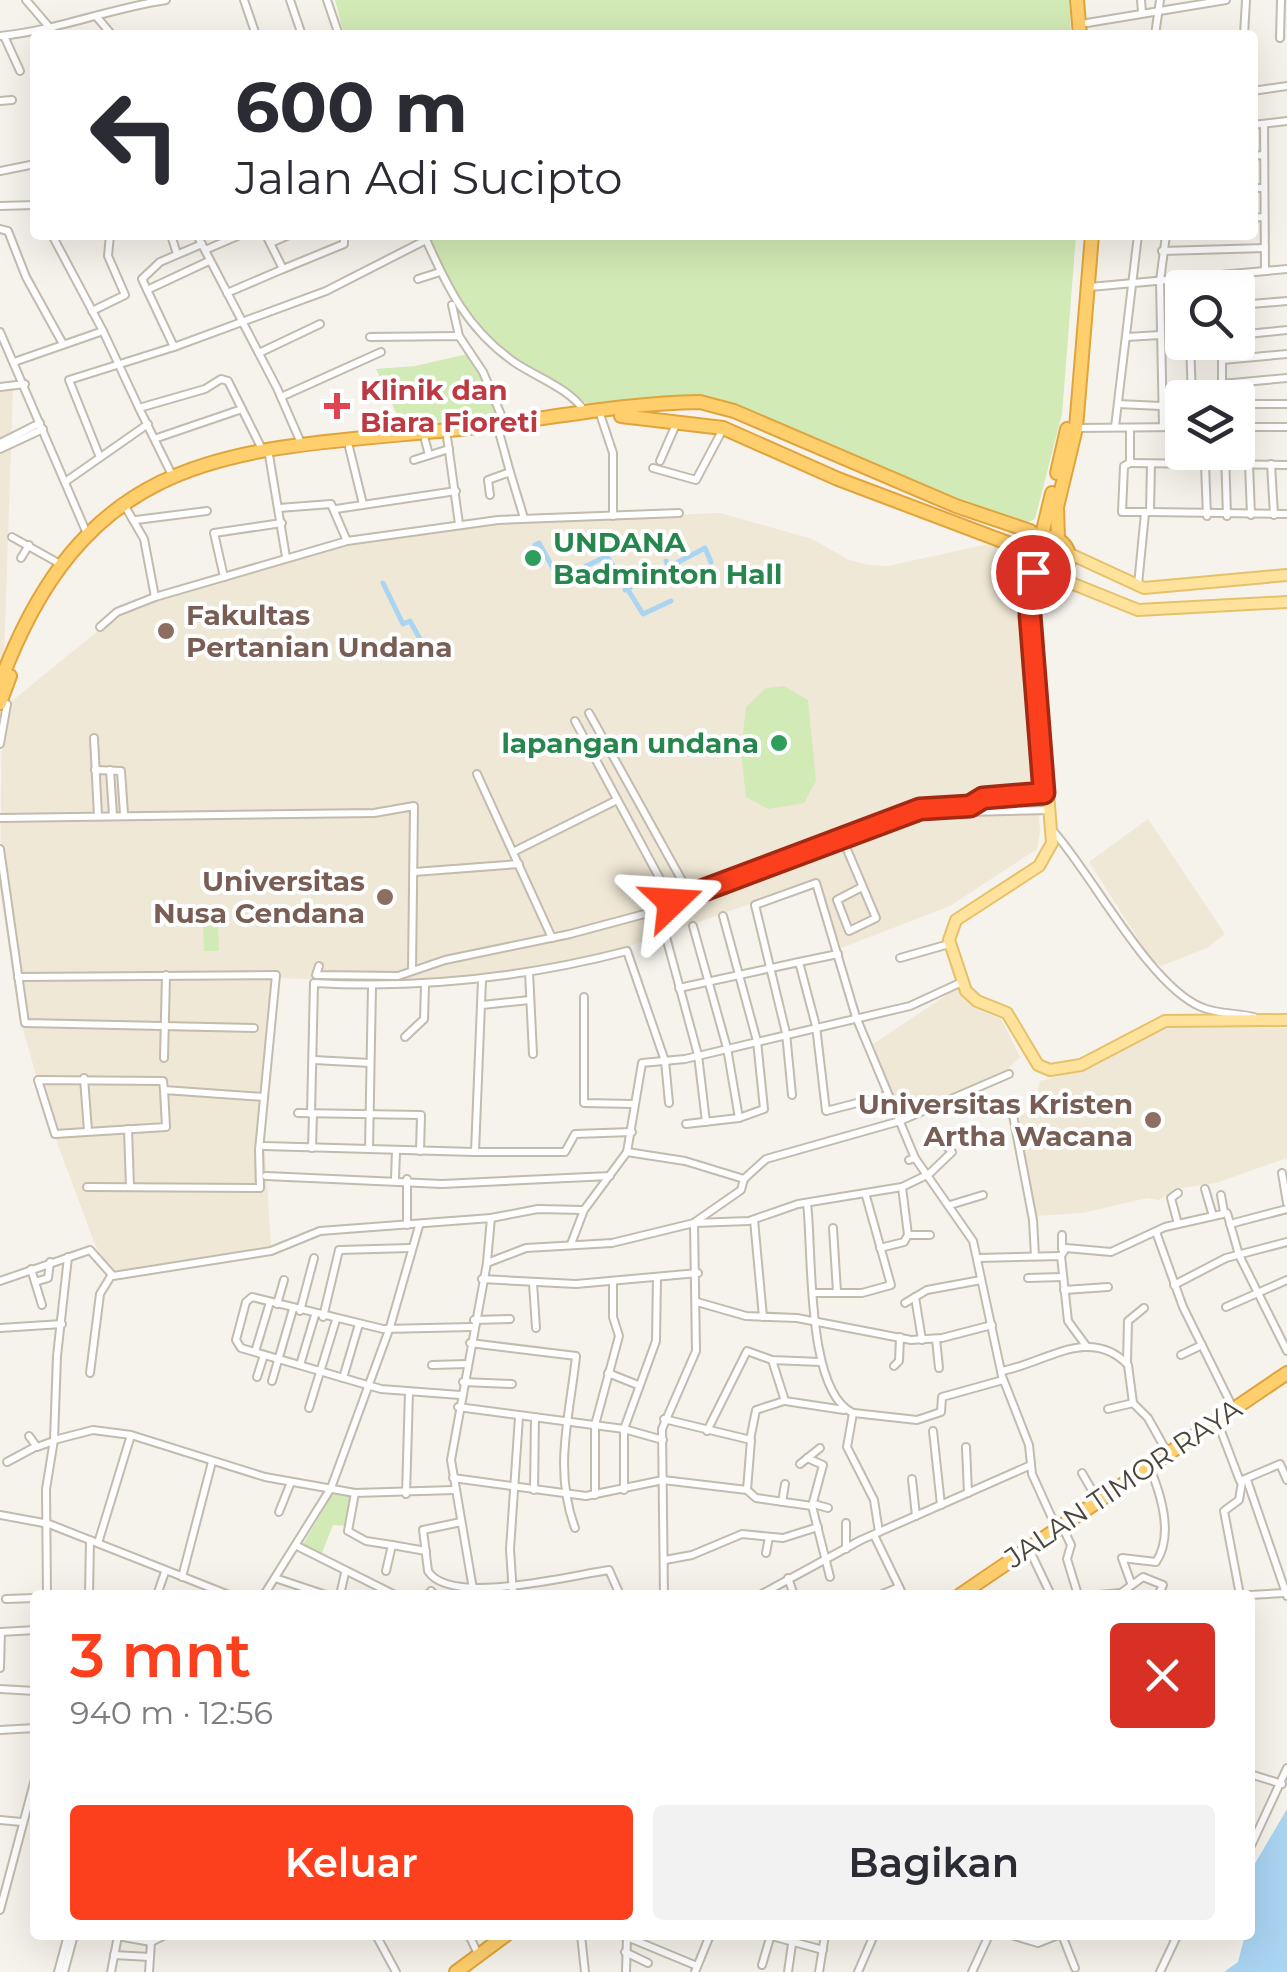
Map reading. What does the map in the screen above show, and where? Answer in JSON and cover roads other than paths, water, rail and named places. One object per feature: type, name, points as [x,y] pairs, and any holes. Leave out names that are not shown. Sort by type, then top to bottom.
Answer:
[{"type":"highway","points":[[1078,0],[1085,30]]},
{"type":"highway","points":[[1085,30],[1086,0]]},
{"type":"highway","points":[[57,582],[126,508],[178,479],[266,452],[601,417],[671,420],[723,428],[838,479],[1029,551],[1045,576],[1067,568],[1068,553],[1058,540],[1057,507],[1076,428],[1089,287],[1084,240]]},
{"type":"highway","points":[[1029,551],[1041,539],[1066,434],[1091,240]]},
{"type":"highway","points":[[0,703],[3,679],[64,566],[88,536],[134,495],[172,475],[301,444],[349,448],[426,440],[448,443],[501,428],[585,413],[700,402],[734,411],[956,506],[1030,531],[1041,539],[1058,540]]},
{"type":"highway","points":[[666,405],[671,420]]},
{"type":"highway","name":"JALAN TIMOR RAYA","points":[[967,1590],[1232,1406],[1287,1373]]},
{"type":"highway","points":[[456,1972],[499,1940]]},
{"type":"main road","points":[[1068,553],[1138,586],[1167,588],[1287,575]]},
{"type":"main road","points":[[1287,602],[1138,610],[1045,576],[1035,596],[1034,617],[1053,828],[1044,862],[964,914],[953,926],[949,944],[962,982],[976,1001],[1007,1013],[1033,1061],[1050,1070],[1090,1062],[1165,1021],[1287,1020]]},
{"type":"street","points":[[26,0],[52,30]]},
{"type":"street","points":[[62,30],[96,16],[166,0]]},
{"type":"street","points":[[244,0],[254,30]]},
{"type":"street","points":[[290,0],[300,30]]},
{"type":"street","points":[[329,0],[338,30]]},
{"type":"street","points":[[1141,0],[1142,12]]},
{"type":"street","points":[[1156,30],[1160,0]]},
{"type":"street","points":[[1088,30],[1142,12],[1226,0]]},
{"type":"street","points":[[1244,30],[1246,0]]},
{"type":"street","points":[[1280,38],[1281,0]]},
{"type":"street","points":[[96,16],[108,30]]},
{"type":"street","points":[[20,71],[2,36],[30,34]]},
{"type":"street","points":[[1258,90],[1287,86]]},
{"type":"street","points":[[0,100],[12,100]]},
{"type":"street","points":[[1258,124],[1287,121]]},
{"type":"street","points":[[1264,124],[1265,270]]},
{"type":"street","points":[[1258,155],[1263,155]]},
{"type":"street","points":[[0,171],[30,165]]},
{"type":"street","points":[[1258,188],[1263,188]]},
{"type":"street","points":[[0,206],[30,205]]},
{"type":"street","points":[[1258,218],[1264,218]]},
{"type":"street","points":[[0,229],[9,234],[26,277],[64,344]]},
{"type":"street","points":[[55,240],[172,475]]},
{"type":"street","points":[[92,311],[124,294],[108,256],[110,240]]},
{"type":"street","points":[[172,240],[176,254]]},
{"type":"street","points":[[200,240],[260,352],[301,444]]},
{"type":"street","points":[[174,347],[143,277],[176,254],[225,240]]},
{"type":"street","points":[[269,240],[282,269]]},
{"type":"street","points":[[271,244],[279,240]]},
{"type":"street","points":[[227,292],[344,244],[344,240]]},
{"type":"street","points":[[99,455],[69,380],[243,324],[351,280],[418,240]]},
{"type":"street","points":[[424,240],[454,305],[459,336],[483,372],[524,518]]},
{"type":"street","points":[[1115,428],[1137,240]]},
{"type":"street","points":[[1076,428],[1162,427],[1160,281],[1165,240]]},
{"type":"street","points":[[1162,251],[1265,248]]},
{"type":"street","points":[[147,290],[209,261]]},
{"type":"street","points":[[1255,271],[1287,269]]},
{"type":"street","points":[[418,279],[439,272]]},
{"type":"street","points":[[1089,287],[1165,281]]},
{"type":"street","points":[[1255,303],[1287,301]]},
{"type":"street","points":[[454,305],[503,358],[585,413]]},
{"type":"street","points":[[260,352],[320,324]]},
{"type":"street","points":[[1255,333],[1287,330]]},
{"type":"street","points":[[0,332],[88,536]]},
{"type":"street","points":[[14,362],[102,332]]},
{"type":"street","points":[[1126,337],[1160,335]]},
{"type":"street","points":[[370,337],[459,336]]},
{"type":"street","points":[[281,396],[382,352]]},
{"type":"street","points":[[1255,357],[1287,354]]},
{"type":"street","points":[[1222,360],[1222,380]]},
{"type":"street","points":[[138,408],[205,389],[222,378],[266,452],[286,557]]},
{"type":"street","points":[[1255,381],[1287,378]]},
{"type":"street","points":[[0,387],[24,384]]},
{"type":"street","points":[[1118,404],[1161,406]]},
{"type":"street","points":[[1255,404],[1287,404]]},
{"type":"street","points":[[156,438],[242,409]]},
{"type":"street","points":[[601,417],[612,453],[613,516]]},
{"type":"street","points":[[660,461],[671,420]]},
{"type":"street","points":[[64,482],[148,424]]},
{"type":"street","points":[[0,447],[42,426]]},
{"type":"street","points":[[1255,427],[1287,427]]},
{"type":"street","points":[[654,468],[696,480],[716,448],[723,428]]},
{"type":"street","points":[[1130,432],[1130,463]]},
{"type":"street","points":[[426,440],[428,455]]},
{"type":"street","points":[[414,460],[448,443],[459,524]]},
{"type":"street","points":[[349,448],[362,504]]},
{"type":"street","points":[[1165,464],[1130,463],[1123,468],[1121,510],[1207,516],[1287,514]]},
{"type":"street","points":[[1138,586],[1151,464]]},
{"type":"street","points":[[1255,464],[1287,465]]},
{"type":"street","points":[[1271,464],[1274,514]]},
{"type":"street","points":[[1205,470],[1207,516]]},
{"type":"street","points":[[1225,470],[1227,516]]},
{"type":"street","points":[[1249,470],[1251,515]]},
{"type":"street","points":[[490,495],[488,480],[510,472]]},
{"type":"street","points":[[336,509],[456,491]]},
{"type":"street","points":[[278,508],[330,504],[336,509],[347,542]]},
{"type":"street","points":[[126,508],[144,538],[154,597]]},
{"type":"street","points":[[136,520],[207,512]]},
{"type":"street","points":[[100,627],[117,612],[154,597],[347,542],[524,518],[679,513]]},
{"type":"street","points":[[84,521],[101,524]]},
{"type":"street","points":[[224,577],[213,541],[215,532],[282,523]]},
{"type":"street","points":[[12,537],[64,566]]},
{"type":"street","points":[[22,558],[29,546]]},
{"type":"street","points":[[0,703],[7,704],[0,744]]},
{"type":"street","points":[[589,713],[690,895]]},
{"type":"street","points":[[574,722],[671,905]]},
{"type":"street","points":[[94,738],[98,816]]},
{"type":"street","points":[[95,770],[122,772],[124,814]]},
{"type":"street","points":[[110,770],[113,815]]},
{"type":"street","points":[[478,774],[552,938]]},
{"type":"street","points":[[318,966],[316,975],[371,976],[412,971],[552,938],[671,905],[913,814],[970,806],[983,798],[1047,793]]},
{"type":"street","points":[[513,852],[617,800]]},
{"type":"street","points":[[0,818],[374,813],[414,806],[412,971]]},
{"type":"street","points":[[970,806],[982,811]]},
{"type":"street","points":[[955,808],[1049,810]]},
{"type":"street","points":[[1053,828],[1159,972],[1182,995],[1204,1009],[1265,1020]]},
{"type":"street","points":[[844,841],[876,920],[849,931],[836,902],[862,887]]},
{"type":"street","points":[[0,849],[4,905],[25,1023],[254,1028]]},
{"type":"street","points":[[414,872],[518,864]]},
{"type":"street","points":[[671,905],[754,875]]},
{"type":"street","points":[[792,1095],[786,1032],[755,904],[815,882],[856,1017],[912,1159],[966,1226],[978,1258],[1002,1376],[1030,1445],[1031,1465],[1071,1545],[1067,1558],[1077,1590]]},
{"type":"street","points":[[686,1124],[739,1118],[764,1110],[757,1041],[723,916]]},
{"type":"street","points":[[693,926],[727,1048],[739,1118]]},
{"type":"street","points":[[666,938],[698,1056],[706,1122]]},
{"type":"street","points":[[900,958],[949,944]]},
{"type":"street","points":[[312,1148],[314,983],[372,986],[482,980],[627,951],[665,1060],[670,1104]]},
{"type":"street","points":[[679,988],[838,954]]},
{"type":"street","points":[[799,962],[816,1026],[826,1111],[888,1095]]},
{"type":"street","points":[[528,972],[533,1054]]},
{"type":"street","points":[[18,977],[276,974],[260,1188],[87,1187]]},
{"type":"street","points":[[164,1058],[166,976]]},
{"type":"street","points":[[370,1149],[371,976]]},
{"type":"street","points":[[475,1152],[482,980]]},
{"type":"street","points":[[571,1244],[584,1210],[628,1152],[640,1065],[698,1056],[920,1003],[962,982]]},
{"type":"street","points":[[404,1037],[424,1019],[426,985]]},
{"type":"street","points":[[584,997],[583,1101],[634,1104]]},
{"type":"street","points":[[482,1005],[530,1000]]},
{"type":"street","points":[[314,1060],[370,1064]]},
{"type":"street","points":[[694,1224],[741,1190],[744,1178],[766,1159],[900,1122],[1008,1074]]},
{"type":"street","points":[[84,1078],[88,1131]]},
{"type":"street","points":[[38,1080],[163,1081],[164,1090],[166,1127],[55,1134],[38,1080]]},
{"type":"street","points":[[164,1090],[264,1097]]},
{"type":"street","points":[[1012,1110],[1033,1220],[1035,1256]]},
{"type":"street","points":[[298,1113],[421,1115],[420,1152]]},
{"type":"street","points":[[128,1129],[130,1188]]},
{"type":"street","points":[[264,1146],[565,1152],[576,1134],[632,1132]]},
{"type":"street","points":[[486,1263],[526,1248],[612,1244],[694,1224],[754,1220],[807,1203],[902,1187],[947,1161],[952,1152],[947,1147]]},
{"type":"street","points":[[395,1179],[396,1150]]},
{"type":"street","points":[[628,1152],[708,1166],[744,1178]]},
{"type":"street","points":[[1230,1224],[1287,1206],[1282,1173]]},
{"type":"street","points":[[266,1176],[480,1183],[610,1176]]},
{"type":"street","points":[[406,1179],[407,1226]]},
{"type":"street","points":[[880,1248],[904,1242],[908,1235],[902,1187]]},
{"type":"street","points":[[1205,1189],[1212,1216]]},
{"type":"street","points":[[1178,1193],[1171,1198],[1178,1224]]},
{"type":"street","points":[[950,1205],[982,1195]]},
{"type":"street","points":[[1222,1195],[1238,1255],[1287,1351]]},
{"type":"street","points":[[813,1293],[862,1293],[890,1286],[866,1196]]},
{"type":"street","points":[[807,1203],[809,1287],[818,1322],[820,1362],[828,1383],[850,1412],[847,1447],[874,1500],[876,1533],[901,1590]]},
{"type":"street","points":[[90,1373],[100,1294],[111,1276],[271,1251],[320,1231],[419,1226],[538,1209],[584,1210]]},
{"type":"street","points":[[978,1258],[1111,1252],[1178,1224],[1224,1212]]},
{"type":"street","points":[[474,1590],[454,1490],[452,1447],[491,1218]]},
{"type":"street","points":[[754,1220],[763,1317]]},
{"type":"street","points":[[664,1590],[662,1440],[664,1420],[696,1351],[698,1274],[694,1224]]},
{"type":"street","points":[[268,1590],[332,1488],[390,1327],[419,1226]]},
{"type":"street","points":[[834,1228],[837,1292]]},
{"type":"street","points":[[1156,1232],[1174,1285],[1232,1406]]},
{"type":"street","points":[[908,1235],[930,1235]]},
{"type":"street","points":[[1062,1235],[1068,1322],[1087,1347]]},
{"type":"street","points":[[1174,1285],[1238,1255],[1287,1242]]},
{"type":"street","points":[[300,1365],[339,1250],[410,1248]]},
{"type":"street","points":[[0,1282],[93,1250],[111,1276]]},
{"type":"street","points":[[47,1590],[46,1489],[68,1258]]},
{"type":"street","points":[[272,1381],[314,1258]]},
{"type":"street","points":[[36,1282],[48,1278],[50,1262]]},
{"type":"street","points":[[31,1269],[42,1305]]},
{"type":"street","points":[[482,1279],[533,1284],[698,1274]]},
{"type":"street","points":[[624,1490],[624,1429],[656,1340],[656,1277]]},
{"type":"street","points":[[1028,1278],[1062,1278]]},
{"type":"street","points":[[258,1378],[260,1353],[284,1280]]},
{"type":"street","points":[[905,1302],[934,1288],[981,1280]]},
{"type":"street","points":[[1226,1307],[1287,1280]]},
{"type":"street","points":[[595,1496],[595,1425],[620,1336],[613,1317],[613,1281]]},
{"type":"street","points":[[533,1284],[536,1328]]},
{"type":"street","points":[[1064,1290],[1104,1289]]},
{"type":"street","points":[[915,1297],[922,1340]]},
{"type":"street","points":[[460,1395],[369,1385],[260,1353],[236,1342],[246,1302],[252,1298],[336,1320],[390,1327],[510,1319]]},
{"type":"street","points":[[696,1302],[763,1317],[922,1340],[992,1325]]},
{"type":"street","points":[[1144,1308],[1128,1321],[1126,1362],[1133,1403],[1148,1418],[1166,1452]]},
{"type":"street","points":[[918,1319],[931,1317]]},
{"type":"street","points":[[309,1408],[336,1320]]},
{"type":"street","points":[[0,1328],[62,1324]]},
{"type":"street","points":[[343,1378],[359,1324]]},
{"type":"street","points":[[894,1366],[900,1361],[900,1337]]},
{"type":"street","points":[[936,1339],[939,1368]]},
{"type":"street","points":[[470,1343],[576,1356],[564,1420],[566,1495],[574,1528]]},
{"type":"street","points":[[1181,1355],[1202,1345]]},
{"type":"street","points":[[746,1490],[756,1410],[785,1401],[926,1419],[940,1413],[942,1396],[1002,1376],[1040,1355],[1087,1347],[1126,1362]]},
{"type":"street","points":[[707,1431],[747,1351],[772,1360],[820,1362]]},
{"type":"street","points":[[772,1360],[785,1401]]},
{"type":"street","points":[[432,1365],[466,1364]]},
{"type":"street","points":[[608,1373],[638,1385]]},
{"type":"street","points":[[462,1382],[512,1384]]},
{"type":"street","points":[[406,1494],[409,1392]]},
{"type":"street","points":[[1108,1409],[1133,1403]]},
{"type":"street","points":[[458,1407],[624,1429],[662,1440]]},
{"type":"street","points":[[513,1590],[510,1549],[519,1416]]},
{"type":"street","points":[[534,1490],[535,1417]]},
{"type":"street","points":[[1216,1418],[1244,1480],[1286,1594],[1255,1596]]},
{"type":"street","points":[[664,1420],[750,1440]]},
{"type":"street","points":[[7,1462],[35,1447],[92,1430],[131,1435],[212,1462],[354,1493],[454,1490]]},
{"type":"street","points":[[933,1431],[940,1506]]},
{"type":"street","points":[[89,1590],[94,1542],[131,1435]]},
{"type":"street","points":[[29,1436],[35,1447]]},
{"type":"street","points":[[966,1447],[968,1493]]},
{"type":"street","points":[[820,1448],[803,1461],[823,1465],[813,1505],[830,1577]]},
{"type":"street","points":[[182,1578],[212,1462]]},
{"type":"street","points":[[1244,1480],[1280,1464],[1287,1480]]},
{"type":"street","points":[[768,1590],[876,1533],[1031,1465]]},
{"type":"street","points":[[1131,1582],[1122,1558],[1156,1562],[1163,1544],[1164,1513],[1149,1465]]},
{"type":"street","points":[[1082,1472],[1097,1500]]},
{"type":"street","points":[[453,1478],[595,1496],[663,1480],[746,1490],[756,1498],[828,1508]]},
{"type":"street","points":[[912,1479],[916,1516]]},
{"type":"street","points":[[1239,1590],[1224,1511],[1239,1500],[1244,1480]]},
{"type":"street","points":[[279,1512],[291,1482]]},
{"type":"street","points":[[782,1502],[784,1484]]},
{"type":"street","points":[[354,1493],[348,1531],[366,1541],[426,1551]]},
{"type":"street","points":[[0,1515],[49,1524],[215,1590]]},
{"type":"street","points":[[462,1522],[425,1526],[426,1551],[428,1570],[434,1579],[468,1590]]},
{"type":"street","points":[[846,1523],[846,1549]]},
{"type":"street","points":[[665,1560],[742,1534],[784,1538],[818,1526]]},
{"type":"street","points":[[766,1553],[769,1537]]},
{"type":"street","points":[[386,1570],[392,1544]]},
{"type":"street","points":[[298,1546],[384,1590]]},
{"type":"street","points":[[1028,1548],[1049,1590]]},
{"type":"street","points":[[479,1590],[513,1583],[550,1584],[609,1570],[618,1590]]},
{"type":"street","points":[[159,1590],[165,1572]]},
{"type":"street","points":[[341,1590],[345,1573]]},
{"type":"street","points":[[1125,1590],[1144,1576],[1161,1583],[1162,1590]]},
{"type":"street","points":[[276,1578],[311,1590]]},
{"type":"street","points":[[788,1578],[792,1590]]},
{"type":"street","points":[[550,1584],[550,1590]]},
{"type":"street","points":[[6,1599],[30,1598]]},
{"type":"street","points":[[0,1668],[1,1632],[30,1630]]},
{"type":"street","points":[[0,1689],[30,1691]]},
{"type":"street","points":[[0,1730],[30,1728]]},
{"type":"street","points":[[1255,1838],[1287,1768]]},
{"type":"street","points":[[1255,1776],[1282,1784]]},
{"type":"street","points":[[0,1910],[30,1796]]},
{"type":"street","points":[[0,1820],[22,1822]]},
{"type":"street","points":[[61,1972],[70,1940]]},
{"type":"street","points":[[111,1972],[117,1940]]},
{"type":"street","points":[[140,1940],[155,1940]]},
{"type":"street","points":[[379,1940],[396,1972]]},
{"type":"street","points":[[472,1940],[479,1955]]},
{"type":"street","points":[[582,1940],[585,1972]]},
{"type":"street","points":[[624,1940],[626,1972]]},
{"type":"street","points":[[636,1940],[696,1969],[708,1940]]},
{"type":"street","points":[[762,1964],[768,1940]]},
{"type":"street","points":[[780,1940],[823,1950]]},
{"type":"street","points":[[818,1972],[824,1940]]},
{"type":"street","points":[[858,1972],[872,1940]]},
{"type":"street","points":[[976,1971],[987,1940]]},
{"type":"street","points":[[1062,1940],[1075,1968]]},
{"type":"street","points":[[1160,1972],[1175,1940]]},
{"type":"street","points":[[149,1972],[151,1942]]},
{"type":"street","points":[[788,1972],[792,1944]]},
{"type":"street","points":[[625,1952],[648,1963]]},
{"type":"street","points":[[114,1956],[150,1958]]},
{"type":"water","points":[[1287,1809],[1287,1972],[1224,1972],[1238,1962],[1244,1940],[1255,1940],[1255,1863]]},
{"type":"waterway","points":[[598,542],[643,614],[671,601]]},
{"type":"waterway","points":[[535,545],[539,543],[559,579],[605,557]]},
{"type":"waterway","points":[[669,567],[705,548],[711,562]]},
{"type":"waterway","points":[[625,590],[669,567],[666,561]]},
{"type":"waterway","points":[[383,583],[403,624],[410,621],[425,648]]},
{"type":"place","name":"Klinik dan Biara Fioreti","points":[[337,406]]},
{"type":"place","name":"UNDANA Badminton Hall","points":[[533,558]]},
{"type":"place","name":"Fakultas Pertanian Undana","points":[[166,631]]},
{"type":"place","name":"lapangan undana","points":[[779,743]]},
{"type":"place","name":"Universitas Nusa Cendana","points":[[385,897]]},
{"type":"place","name":"Universitas Kristen Artha Wacana","points":[[1153,1120]]}]
